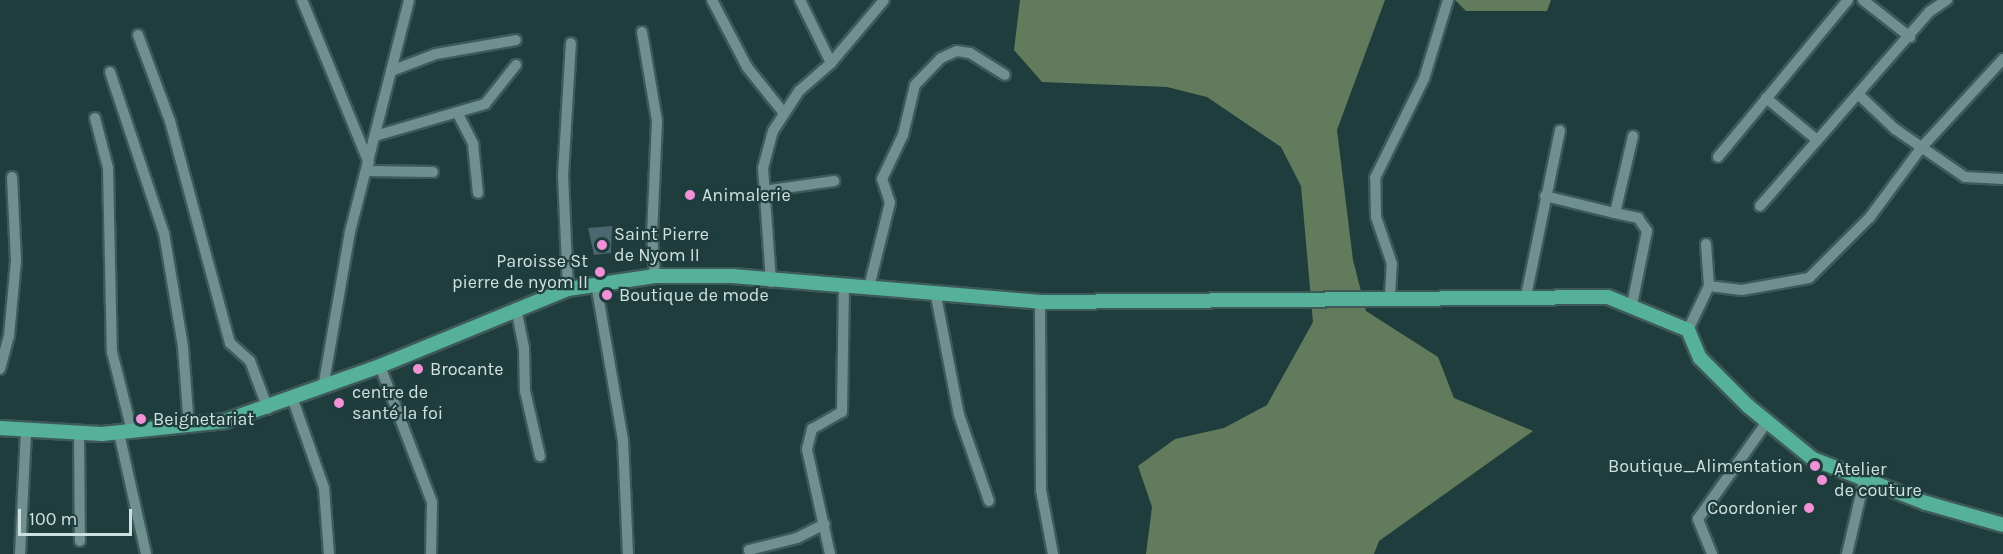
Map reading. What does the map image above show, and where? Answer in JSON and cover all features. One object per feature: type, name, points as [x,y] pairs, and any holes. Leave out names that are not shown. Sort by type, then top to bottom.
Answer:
[{"type":"main road","points":[[0,428],[80,434],[126,432],[189,427],[268,409],[568,289],[655,276],[733,276],[771,282],[869,287],[936,296],[1040,302],[1390,297],[1608,297],[1688,330],[1700,358],[1767,422],[1813,459],[1864,481],[2003,525]]},
{"type":"street","points":[[302,0],[368,167]]},
{"type":"street","points":[[323,388],[339,284],[409,0]]},
{"type":"street","points":[[712,0],[747,67],[783,112]]},
{"type":"street","points":[[800,0],[831,63]]},
{"type":"street","points":[[771,282],[772,254],[763,192],[766,148],[783,112],[831,63],[884,0]]},
{"type":"street","points":[[1390,297],[1392,264],[1376,217],[1375,178],[1424,79],[1448,0]]},
{"type":"street","points":[[1718,157],[1848,0]]},
{"type":"street","points":[[1863,0],[1910,36]]},
{"type":"street","points":[[1761,206],[1929,12],[1947,0]]},
{"type":"street","points":[[642,32],[657,121],[652,234],[655,276]]},
{"type":"street","points":[[138,35],[170,121],[230,344],[250,361],[268,409]]},
{"type":"street","points":[[391,71],[436,54],[516,40]]},
{"type":"street","points":[[568,289],[563,176],[571,43]]},
{"type":"street","points":[[869,287],[890,203],[882,179],[903,135],[915,86],[941,58],[957,51],[970,53],[1005,75]]},
{"type":"street","points":[[1708,286],[1742,290],[1809,278],[1870,217],[1921,148],[2003,59]]},
{"type":"street","points":[[375,136],[458,114],[491,100],[516,65]]},
{"type":"street","points":[[110,72],[164,233],[183,347],[189,427]]},
{"type":"street","points":[[1858,94],[1921,148],[1965,177],[2003,179]]},
{"type":"street","points":[[1766,98],[1817,140]]},
{"type":"street","points":[[458,114],[473,144],[472,171],[478,193]]},
{"type":"street","points":[[95,118],[108,168],[112,352],[147,554]]},
{"type":"street","points":[[1526,296],[1560,130]]},
{"type":"street","points":[[1615,213],[1633,136]]},
{"type":"street","points":[[368,167],[433,172]]},
{"type":"street","points":[[0,369],[9,336],[16,261],[12,177]]},
{"type":"street","points":[[763,192],[834,181]]},
{"type":"street","points":[[1545,196],[1638,218],[1647,231],[1632,305]]},
{"type":"street","points":[[1688,330],[1708,286],[1706,244]]},
{"type":"street","points":[[596,284],[623,440],[628,554]]},
{"type":"street","points":[[830,554],[807,449],[812,429],[842,412],[844,286]]},
{"type":"street","points":[[936,296],[959,415],[989,501]]},
{"type":"street","points":[[1040,302],[1041,490],[1053,554]]},
{"type":"street","points":[[516,308],[524,348],[525,391],[540,456]]},
{"type":"street","points":[[380,366],[432,502],[431,554]]},
{"type":"street","points":[[293,400],[324,488],[329,554]]},
{"type":"street","points":[[1712,554],[1698,519],[1767,422]]},
{"type":"street","points":[[20,554],[26,430]]},
{"type":"street","points":[[80,434],[80,541]]},
{"type":"street","points":[[1847,554],[1864,481]]},
{"type":"street","points":[[750,554],[749,550],[797,538],[825,524]]},
{"type":"green space","points":[[1020,0],[1385,0],[1337,130],[1353,260],[1366,311],[1438,357],[1454,398],[1533,431],[1379,541],[1374,554],[1146,554],[1152,507],[1138,466],[1175,439],[1224,428],[1267,405],[1313,322],[1301,186],[1281,147],[1207,97],[1167,87],[1042,82],[1014,50]]},
{"type":"green space","points":[[1455,0],[1551,0],[1547,11],[1466,11]]},
{"type":"building","name":"Saint Pierre de Nyom II","points":[[612,226],[611,253],[594,255],[588,228]]},
{"type":"place","name":"Animalerie","points":[[690,195]]},
{"type":"place","name":"Saint Pierre de Nyom II","points":[[602,245]]},
{"type":"place","name":"Paroisse St pierre de nyom II","points":[[600,272]]},
{"type":"place","name":"Boutique de mode","points":[[607,295]]},
{"type":"place","name":"Brocante","points":[[418,369]]},
{"type":"place","name":"centre de santé la foi","points":[[339,403]]},
{"type":"place","name":"Beignetariat","points":[[141,419]]},
{"type":"place","name":"Boutique_Alimentation","points":[[1815,466]]},
{"type":"place","name":"Atelier de couture","points":[[1822,480]]},
{"type":"place","name":"Coordonier","points":[[1809,508]]}]
